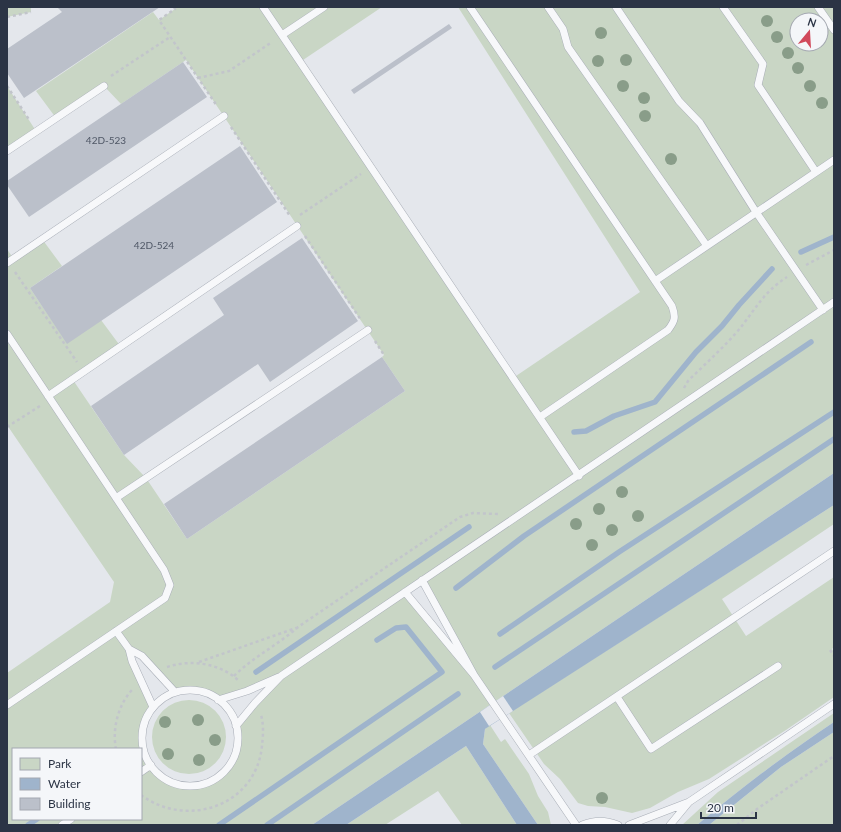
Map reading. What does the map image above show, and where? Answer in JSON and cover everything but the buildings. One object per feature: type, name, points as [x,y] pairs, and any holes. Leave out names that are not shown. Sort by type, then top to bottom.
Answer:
[{"type":"lane","points":[[263,7],[580,476]]},
{"type":"lane","points":[[282,35],[324,7]]},
{"type":"lane","points":[[470,7],[672,306],[675,316],[674,323],[668,330],[540,417]]},
{"type":"lane","points":[[548,7],[563,29],[568,47],[707,246]]},
{"type":"lane","points":[[616,7],[679,101],[700,123],[756,212],[823,310]]},
{"type":"lane","points":[[723,7],[763,64],[758,85],[816,172]]},
{"type":"lane","points":[[818,7],[834,30]]},
{"type":"lane","points":[[7,151],[104,86]]},
{"type":"lane","points":[[7,263],[224,116]]},
{"type":"lane","points":[[655,281],[834,160]]},
{"type":"lane","points":[[50,398],[84,372],[298,226]]},
{"type":"lane","points":[[218,700],[247,691],[281,676],[512,519],[580,476],[834,302]]},
{"type":"lane","points":[[116,498],[368,330]]},
{"type":"lane","points":[[7,334],[164,570],[170,585],[165,598],[7,706]]},
{"type":"lane","points":[[529,756],[834,551]]},
{"type":"lane","points":[[422,580],[474,675],[576,825]]},
{"type":"lane","points":[[405,592],[474,675]]},
{"type":"lane","points":[[116,631],[129,649],[132,661],[153,707]]},
{"type":"lane","points":[[129,649],[142,656],[175,692]]},
{"type":"lane","points":[[617,696],[652,749],[778,666]]},
{"type":"lane","points":[[236,726],[255,703],[281,676]]},
{"type":"lane","points":[[192,690],[209,694],[218,700],[223,703],[233,717],[238,733],[237,750],[229,766],[217,778],[201,785],[184,786],[168,781],[154,770],[145,756],[142,739],[145,722],[153,707],[163,698],[175,692],[192,690]]},
{"type":"lane","points":[[629,825],[690,802],[834,704]]},
{"type":"lane","points":[[142,771],[151,765]]},
{"type":"lane","points":[[670,825],[690,802]]},
{"type":"lane","points":[[582,825],[592,821],[608,821],[618,825]]},
{"type":"path","points":[[174,7],[175,9],[159,20],[384,355]]},
{"type":"path","points":[[7,17],[31,12]]},
{"type":"path","points":[[198,78],[229,71],[282,35]]},
{"type":"path","points":[[104,86],[110,77],[170,36]]},
{"type":"path","points":[[7,86],[36,131]]},
{"type":"path","points":[[293,219],[371,167]]},
{"type":"path","points":[[682,406],[681,394],[688,381],[736,332],[758,302],[774,285],[817,258],[834,250]]},
{"type":"path","points":[[7,263],[84,372]]},
{"type":"path","points":[[7,428],[50,398]]},
{"type":"path","points":[[234,676],[244,666],[286,638],[298,627],[460,517],[473,513],[499,514],[512,519]]},
{"type":"path","points":[[198,662],[298,627]]},
{"type":"path","points":[[830,650],[834,656]]},
{"type":"path","points":[[219,669],[234,676],[247,691]]},
{"type":"path","points":[[142,796],[155,804],[175,810],[194,812],[212,808],[231,798],[247,784],[256,768],[262,752],[264,734],[262,717],[255,703]]},
{"type":"path","points":[[738,825],[757,809],[834,756]]},
{"type":"green space","points":[[7,7],[31,7],[31,12],[7,17]]},
{"type":"green space","points":[[174,7],[382,7],[300,62],[513,378],[640,292],[458,7],[834,7],[834,473],[312,825],[7,825],[7,673],[110,602],[114,582],[7,425],[7,249],[13,258],[42,239],[62,266],[30,288],[67,343],[101,320],[121,347],[73,380],[124,455],[146,478],[187,539],[405,391],[382,357],[384,355],[186,60],[121,104],[104,86],[56,118],[36,91],[153,12],[159,20],[175,9]],"holes":[[[422,580],[472,673],[405,592]],[[130,650],[142,656],[175,692],[198,692],[218,700],[281,677],[236,726],[238,742],[233,759],[221,775],[206,784],[190,786],[173,782],[159,773],[148,760],[142,743],[144,723],[153,707]]]},
{"type":"green space","points":[[7,86],[36,131],[7,151]]},
{"type":"green space","points":[[834,505],[834,524],[722,599],[746,636],[834,577],[834,647],[832,649],[834,652],[834,697],[786,730],[709,779],[678,792],[650,808],[632,813],[578,803],[560,779],[544,764],[509,713]]},
{"type":"green space","points":[[189,700],[210,706],[220,716],[226,737],[220,758],[210,768],[189,774],[168,768],[158,758],[152,737],[158,716],[168,706]]},
{"type":"green space","points":[[834,713],[834,722],[764,772],[697,825],[682,825],[718,792]]},
{"type":"green space","points":[[490,725],[501,742],[505,739],[529,774],[538,796],[548,812],[551,825],[538,825],[483,744],[485,729]]},
{"type":"green space","points":[[834,732],[834,825],[709,825],[781,767]]},
{"type":"green space","points":[[466,746],[517,825],[462,825],[438,791],[385,825],[346,825]]},
{"type":"water","points":[[834,473],[834,505],[485,729],[483,744],[538,825],[517,825],[466,746],[346,825],[312,825]]},
{"type":"water","points":[[834,722],[834,732],[781,767],[709,825],[697,825],[764,772]]},
{"type":"pier","points":[[503,696],[513,711],[489,726],[480,712]]},
{"type":"waterway","points":[[801,252],[834,237]]},
{"type":"waterway","points":[[574,432],[586,431],[614,416],[655,402],[696,352],[722,326],[772,269]]},
{"type":"waterway","points":[[456,588],[524,536],[811,342]]},
{"type":"waterway","points":[[500,634],[619,552],[834,412]]},
{"type":"waterway","points":[[495,667],[834,439]]},
{"type":"waterway","points":[[256,672],[469,527]]},
{"type":"waterway","points":[[219,825],[442,672],[406,627],[396,628],[377,640]]},
{"type":"waterway","points":[[267,825],[458,694]]},
{"type":"waterway","points":[[28,825],[36,820]]}]
